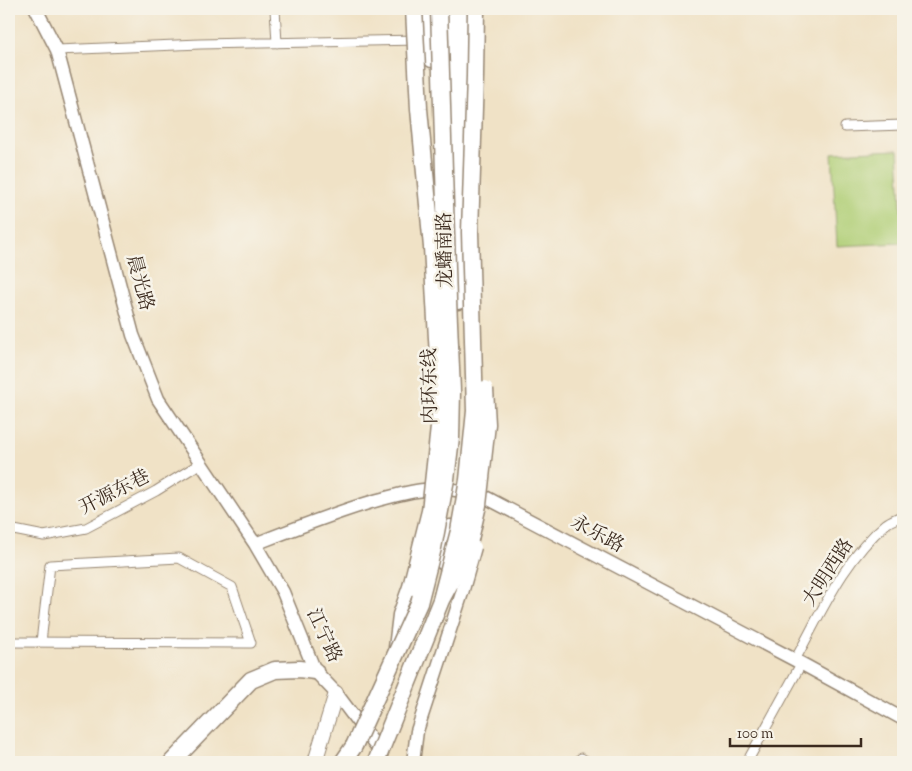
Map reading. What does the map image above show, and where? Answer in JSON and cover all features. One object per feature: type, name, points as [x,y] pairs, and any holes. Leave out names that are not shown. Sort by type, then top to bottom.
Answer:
[{"type":"highway","points":[[396,651],[401,615],[411,587],[430,511],[440,418],[432,256],[419,109],[414,9]]},
{"type":"highway","points":[[427,9],[427,40],[432,59]]},
{"type":"highway","name":"内环东线","points":[[354,746],[418,603],[433,548],[446,479],[451,438],[452,391],[439,9]]},
{"type":"highway","points":[[441,600],[460,442],[450,9]]},
{"type":"highway","points":[[460,60],[465,21],[464,9]]},
{"type":"highway","points":[[441,600],[459,531],[468,480],[475,410],[470,232],[476,9]]},
{"type":"highway","points":[[376,762],[441,600],[466,552],[478,505],[487,424],[474,136],[464,95]]},
{"type":"highway","points":[[411,587],[418,508],[428,434],[431,344],[440,291]]},
{"type":"highway","points":[[172,762],[251,680],[275,670],[299,669],[315,671]]},
{"type":"highway","points":[[343,762],[354,746]]},
{"type":"highway","points":[[350,762],[354,746]]},
{"type":"main road","points":[[315,762],[336,693]]},
{"type":"street","name":"晨光路","points":[[36,9],[57,50],[134,335],[158,399],[255,544]]},
{"type":"street","points":[[275,9],[277,43]]},
{"type":"street","name":"龙蟠南路","points":[[432,9],[440,291],[446,374],[446,419],[439,489]]},
{"type":"street","name":"龙蟠南路","points":[[457,9],[464,95],[463,216],[469,418],[461,490]]},
{"type":"street","points":[[57,50],[200,44],[427,40]]},
{"type":"street","points":[[845,127],[903,125]]},
{"type":"street","points":[[413,762],[416,730],[462,593],[478,536],[486,482],[487,424]]},
{"type":"street","name":"开源东巷","points":[[9,529],[44,536],[86,528],[156,491],[201,463]]},
{"type":"street","name":"永乐路","points":[[255,544],[360,505],[408,492],[439,489],[461,490],[486,498],[903,719]]},
{"type":"street","name":"大明西路","points":[[748,762],[838,582],[862,547],[888,523],[903,515]]},
{"type":"street","name":"江宁路","points":[[255,544],[283,592],[315,671],[336,693],[378,749],[383,762]]},
{"type":"street","points":[[9,642],[251,643],[232,588],[179,558],[50,564],[41,642]]},
{"type":"green space","points":[[898,150],[903,243],[837,246],[832,153]]}]
